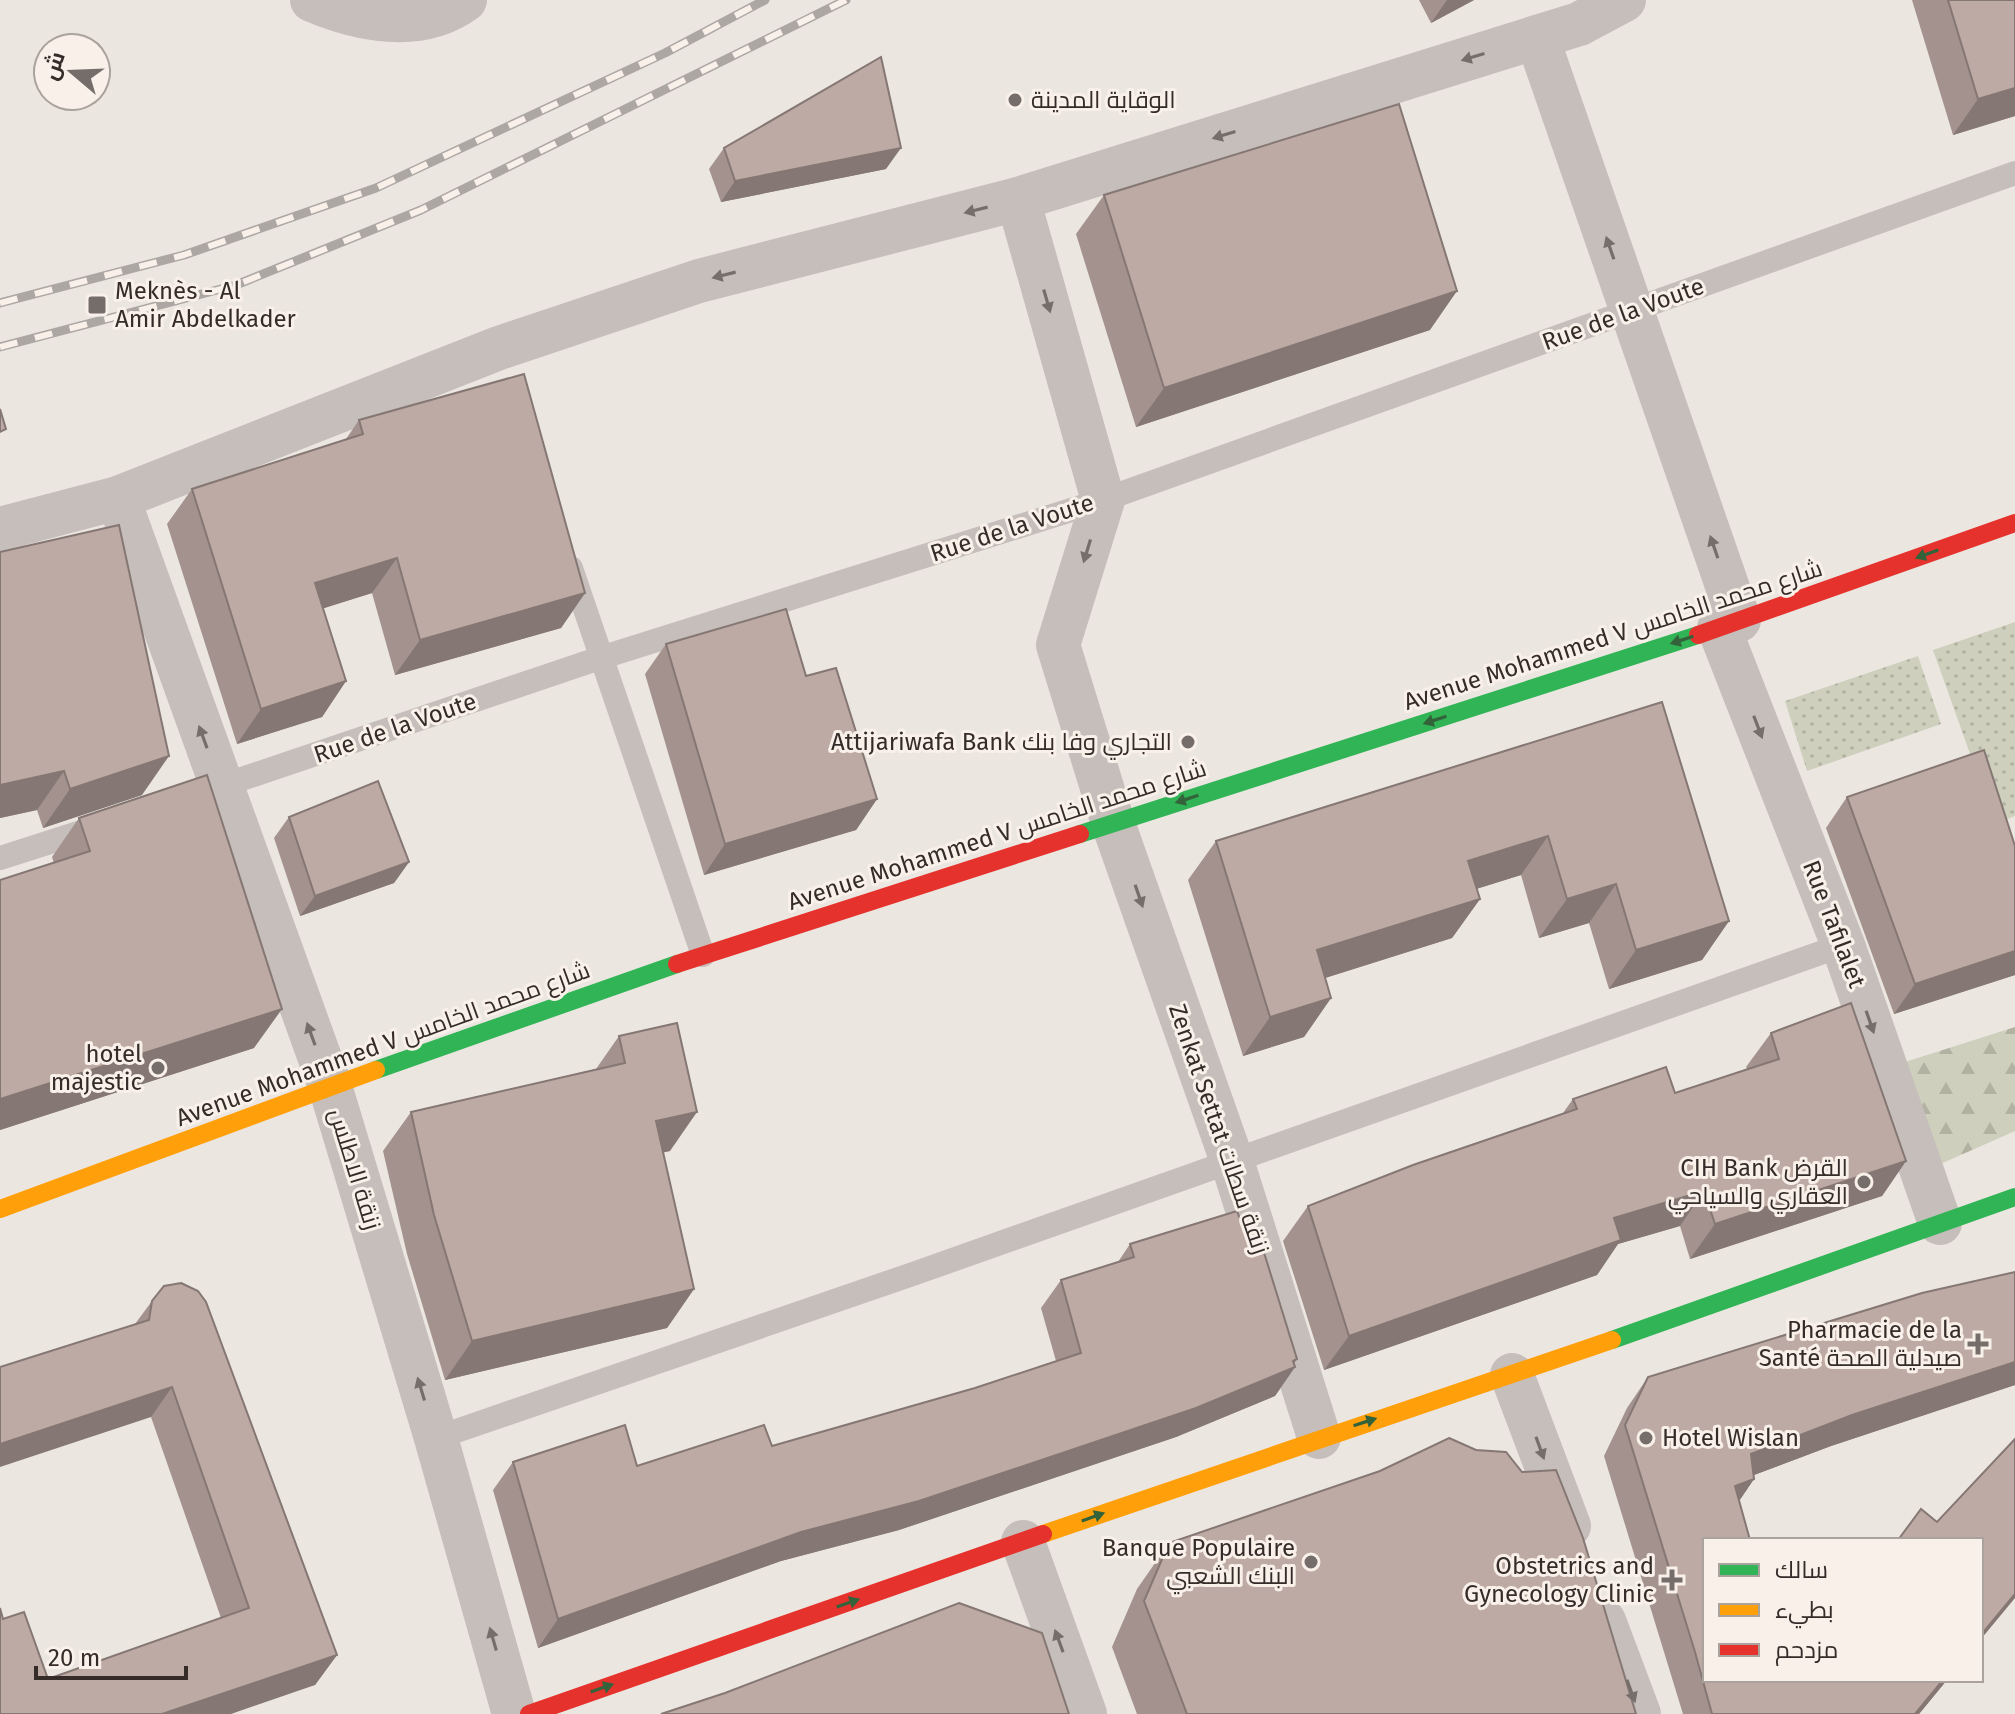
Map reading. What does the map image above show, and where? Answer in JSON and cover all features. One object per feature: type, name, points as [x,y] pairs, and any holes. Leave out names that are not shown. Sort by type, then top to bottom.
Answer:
[{"type":"main road","name":"Avenue Mohammed V شارع محمد الخامس","points":[[0,1209],[330,1086],[703,955],[1729,624],[2015,523]]},
{"type":"main road","points":[[529,1714],[1319,1437],[1512,1375],[2015,1197]]},
{"type":"street","points":[[312,0],[364,19],[416,19],[454,8],[465,0]]},
{"type":"street","points":[[0,529],[118,498],[504,363],[699,281],[1018,199],[1579,24],[1624,0]]},
{"type":"street","name":"Rue Tafilalet","points":[[1537,37],[1632,311],[1729,624],[1940,1223]]},
{"type":"street","points":[[1018,199],[1103,500]]},
{"type":"street","name":"زنقة الاطلس","points":[[118,498],[206,791],[330,1086],[436,1438],[514,1714]]},
{"type":"street","name":"Zenkat Settat زنقة سطات","points":[[1103,500],[1058,645],[1113,823],[1232,1161],[1319,1437]]},
{"type":"street","points":[[1512,1375],[1639,1714]]},
{"type":"street","points":[[1023,1542],[1085,1714]]},
{"type":"lane","name":"Rue de la Voute","points":[[206,791],[600,658],[1103,500],[2015,173]]},
{"type":"lane","points":[[562,540],[703,955]]},
{"type":"lane","points":[[0,858],[118,820]]},
{"type":"lane","points":[[436,1438],[1843,945]]},
{"type":"green space","points":[[2015,622],[2015,816],[1995,824],[1933,650]]},
{"type":"green space","points":[[1918,656],[1941,724],[1807,771],[1785,701]]},
{"type":"green space","points":[[2015,1027],[2015,1131],[1936,1166],[1905,1062]]},
{"type":"building","points":[[1948,0],[2015,0],[2015,88],[1978,99]]},
{"type":"building","points":[[881,57],[901,148],[735,181],[724,148]]},
{"type":"building","points":[[1399,104],[1457,291],[1164,388],[1104,195]]},
{"type":"building","points":[[524,374],[585,593],[420,640],[397,558],[315,583],[346,681],[261,709],[192,489],[363,434],[359,420]]},
{"type":"building","points":[[0,409],[6,429],[0,432]]},
{"type":"building","points":[[119,525],[169,756],[70,789],[64,771],[0,785],[0,552]]},
{"type":"building","points":[[786,609],[806,676],[836,668],[877,799],[725,844],[666,644]]},
{"type":"building","points":[[1662,702],[1729,921],[1636,950],[1616,884],[1567,899],[1548,836],[1468,861],[1480,899],[1317,950],[1331,998],[1270,1017],[1216,841]]},
{"type":"building","points":[[1984,750],[2015,846],[2015,951],[1915,984],[1847,797]]},
{"type":"building","points":[[207,775],[282,1009],[0,1099],[0,880],[90,851],[79,818]]},
{"type":"building","points":[[378,781],[409,862],[315,896],[289,817]]},
{"type":"building","points":[[1851,1003],[1906,1161],[1715,1224],[1704,1191],[1614,1218],[1621,1240],[1349,1336],[1308,1206],[1413,1165],[1577,1109],[1573,1099],[1666,1067],[1675,1093],[1779,1059],[1771,1033]]},
{"type":"building","points":[[677,1023],[697,1112],[656,1121],[694,1289],[472,1341],[434,1215],[411,1112],[625,1063],[619,1036]]},
{"type":"building","points":[[1237,1211],[1246,1235],[1257,1230],[1297,1359],[1293,1361],[1295,1367],[1196,1408],[919,1501],[801,1532],[558,1619],[513,1462],[625,1425],[637,1466],[764,1425],[772,1446],[975,1388],[1081,1353],[1061,1280],[1134,1257],[1130,1244]]},
{"type":"building","points":[[2015,1272],[2015,1362],[1852,1415],[1751,1454],[1754,1479],[1735,1486],[1749,1538],[1703,1538],[1703,1681],[1625,1425],[1648,1377],[1922,1293]]},
{"type":"building","points":[[181,1283],[198,1291],[206,1302],[337,1655],[162,1714],[0,1714],[0,1608],[3,1619],[24,1612],[48,1679],[249,1608],[172,1387],[0,1444],[0,1367],[149,1320],[152,1301],[164,1286]]},
{"type":"building","points":[[1449,1438],[1476,1450],[1506,1452],[1522,1472],[1556,1470],[1583,1538],[1636,1714],[1187,1714],[1144,1601],[1169,1543],[1380,1471]]},
{"type":"building","points":[[2015,1439],[2015,1594],[1983,1633],[1983,1538],[1899,1538],[1921,1509],[1937,1522]]},
{"type":"building","points":[[959,1603],[1042,1633],[1069,1714],[661,1714],[725,1693]]},
{"type":"building","points":[[1703,1682],[1941,1682],[1915,1714],[1712,1714]]},
{"type":"railway","points":[[0,303],[184,255],[376,188],[665,53],[765,0]]},
{"type":"railway","points":[[0,347],[236,285],[421,210],[846,0]]},
{"type":"traffic: fast","points":[[1080,834],[1698,635]]},
{"type":"traffic: fast","points":[[376,1070],[677,964]]},
{"type":"traffic: fast","points":[[1612,1340],[2015,1197]]},
{"type":"traffic: slow","points":[[0,1209],[376,1070]]},
{"type":"traffic: slow","points":[[1043,1534],[1612,1340]]},
{"type":"traffic: jam","points":[[1698,635],[2015,523]]},
{"type":"traffic: jam","points":[[677,964],[1080,834]]},
{"type":"traffic: jam","points":[[529,1714],[1043,1534]]},
{"type":"place","name":"الوقاية المدينة","points":[[1015,100]]},
{"type":"place","name":"Meknès - Al Amir Abdelkader","points":[[97,305]]},
{"type":"place","name":"Attijariwafa Bank التجاري وفا بنك","points":[[1188,742]]},
{"type":"place","name":"hotel majestic","points":[[158,1068]]},
{"type":"place","name":"CIH Bank القرض العقاري والسياحي","points":[[1864,1182]]},
{"type":"place","name":"Pharmacie de la Santé صيدلية الصحة","points":[[1978,1344]]},
{"type":"place","name":"Hotel Wislan","points":[[1646,1438]]},
{"type":"place","name":"Banque Populaire البنك الشعبي","points":[[1311,1562]]},
{"type":"place","name":"Obstetrics and Gynecology Clinic","points":[[1672,1580]]}]
